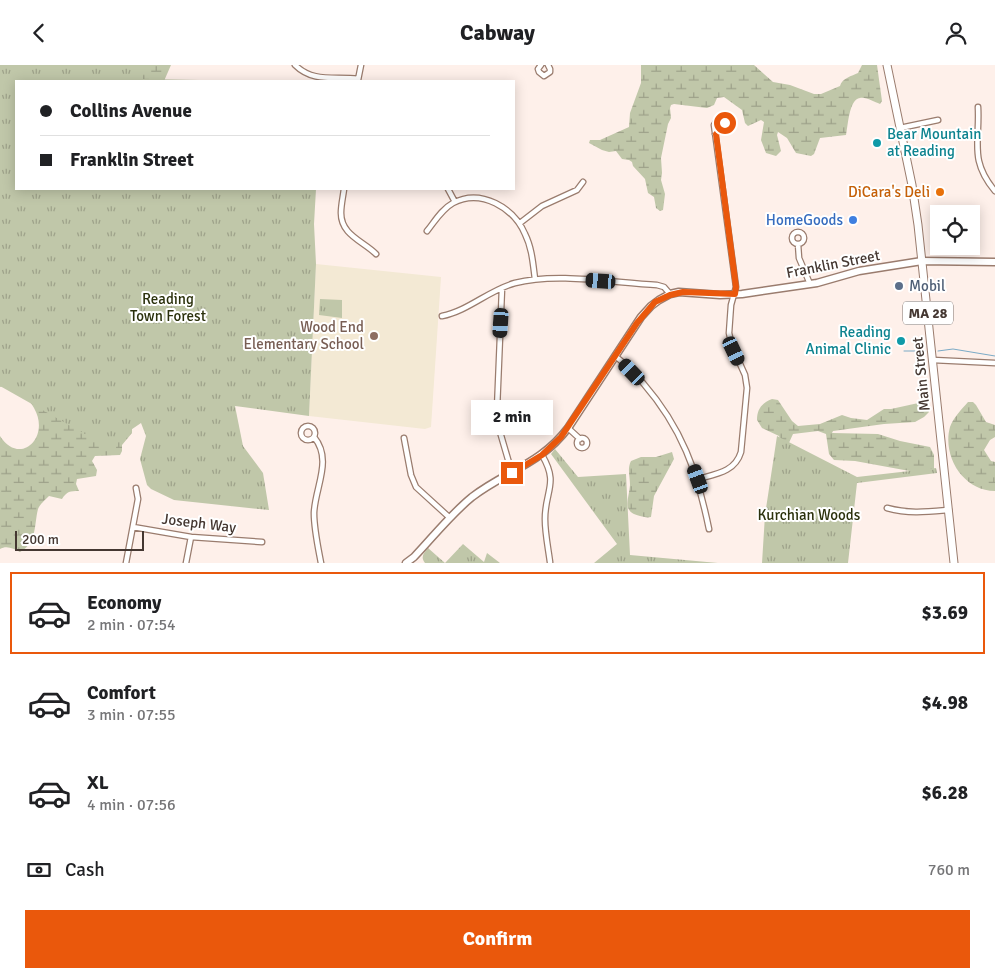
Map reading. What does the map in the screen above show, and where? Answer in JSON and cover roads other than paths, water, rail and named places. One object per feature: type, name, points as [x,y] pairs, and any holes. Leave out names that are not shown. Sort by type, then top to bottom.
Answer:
[{"type":"main road","name":"Main Street","points":[[887,65],[914,199],[954,563]]},
{"type":"main road","name":"Franklin Street","points":[[406,563],[472,497],[542,455],[556,443],[646,311],[655,302],[670,295],[688,292],[735,294],[810,284],[859,271],[922,261],[995,262]]},
{"type":"street","points":[[295,65],[313,77],[358,80],[361,65]]},
{"type":"street","points":[[539,65],[539,73],[545,76],[550,71],[548,65]]},
{"type":"street","points":[[978,107],[978,159],[985,178],[995,191]]},
{"type":"street","points":[[900,127],[938,120]]},
{"type":"street","points":[[698,479],[728,470],[736,462],[741,451],[748,390],[745,375],[730,337],[731,305],[736,287],[716,134]]},
{"type":"street","points":[[520,223],[542,206],[577,190],[583,182]]},
{"type":"street","points":[[344,190],[341,213],[344,226],[349,234],[376,254]]},
{"type":"street","points":[[449,190],[455,202]]},
{"type":"street","points":[[427,231],[439,215],[455,202],[472,198],[491,201],[505,209],[520,223],[529,245],[535,279]]},
{"type":"street","points":[[798,245],[798,258],[810,284]]},
{"type":"street","points":[[442,316],[453,313],[502,288],[535,279],[657,285],[664,287],[670,295]]},
{"type":"street","points":[[502,288],[497,409],[500,432],[512,473]]},
{"type":"street","points":[[615,356],[632,372],[664,410],[680,437],[698,479],[709,529]]},
{"type":"street","points":[[933,360],[995,363]]},
{"type":"street","points":[[568,428],[580,439]]},
{"type":"street","points":[[314,437],[321,449],[323,463],[314,512],[321,563]]},
{"type":"street","points":[[404,438],[414,484],[422,494],[450,518]]},
{"type":"street","points":[[542,455],[551,478],[545,518],[550,561]]},
{"type":"street","points":[[126,563],[138,499],[136,488]]},
{"type":"street","points":[[887,508],[915,513],[948,510]]},
{"type":"street","name":"Joseph Way","points":[[133,527],[191,537],[262,543]]},
{"type":"street","points":[[186,563],[191,537]]},
{"type":"street","points":[[414,557],[419,563]]},
{"type":"waterway","points":[[938,351],[953,349],[995,356]]},
{"type":"waterway","points":[[904,351],[925,351]]},
{"type":"place","name":"Bear Mountain at Reading","points":[[877,143]]},
{"type":"place","name":"DiCara's Deli","points":[[940,192]]},
{"type":"place","name":"HomeGoods","points":[[853,220]]},
{"type":"place","name":"Mobil","points":[[899,286]]},
{"type":"place","name":"Wood End Elementary School","points":[[374,336]]},
{"type":"place","name":"Reading Animal Clinic","points":[[901,341]]},
{"type":"park label","name":"Reading Town Forest","points":[[168,308]]},
{"type":"park label","name":"Kurchian Woods","points":[[809,515]]}]
